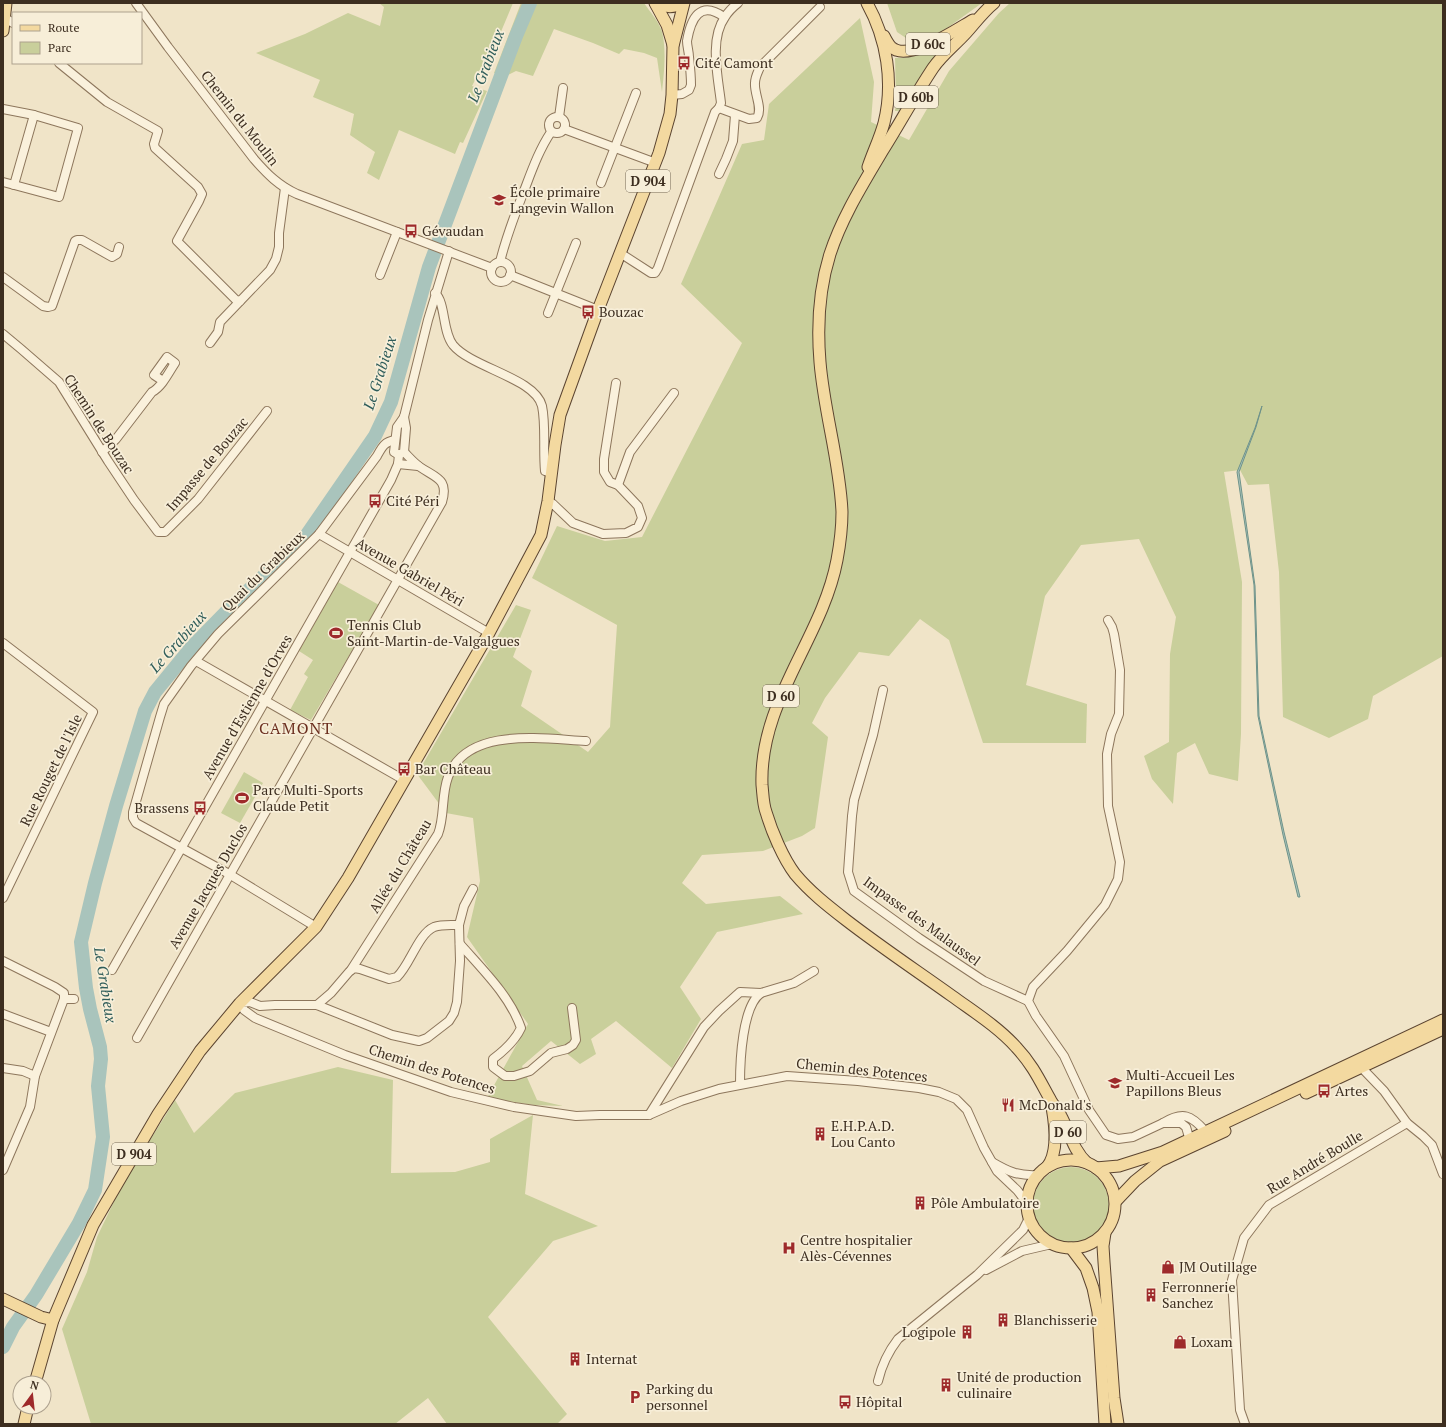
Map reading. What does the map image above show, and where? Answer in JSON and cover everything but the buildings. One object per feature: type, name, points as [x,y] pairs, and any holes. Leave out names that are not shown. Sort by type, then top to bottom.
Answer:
[{"type":"main road","points":[[3,31],[9,21],[6,3]]},
{"type":"main road","points":[[656,3],[670,7],[678,6],[684,3]]},
{"type":"main road","name":"D 904","points":[[656,3],[667,25],[673,46]]},
{"type":"main road","name":"D 904","points":[[37,1375],[53,1320],[94,1225],[158,1114],[200,1051],[240,1003],[316,927],[348,878],[489,633],[541,535],[548,502],[560,415],[598,310],[656,163],[670,114],[673,46],[684,3]]},
{"type":"main road","name":"D 60","points":[[867,3],[880,30],[886,50],[888,78],[887,104],[884,123],[862,186],[844,219],[829,256],[822,293],[818,328],[821,367],[842,512],[837,563],[830,588],[811,633],[773,714],[763,754],[762,773],[765,810],[778,844],[794,872],[817,897],[865,934],[980,1016],[1001,1032],[1017,1048],[1035,1070],[1061,1116],[1079,1155],[1092,1165]]},
{"type":"main road","name":"D 60b","points":[[862,186],[935,65],[980,15],[994,3]]},
{"type":"main road","name":"D 60c","points":[[880,30],[891,47],[908,52],[944,37],[980,15]]},
{"type":"main road","points":[[1116,1201],[1135,1181],[1160,1161],[1190,1143],[1358,1063],[1443,1020]]},
{"type":"main road","points":[[1092,1165],[1106,1177],[1113,1188],[1116,1201],[1115,1213],[1111,1224],[1105,1233],[1090,1244],[1081,1248],[1064,1248],[1052,1244],[1042,1237],[1034,1228],[1029,1218],[1027,1203],[1030,1188],[1038,1175],[1047,1167],[1067,1160],[1092,1165],[1119,1166],[1190,1143],[1205,1131],[1358,1063],[1443,1029]]},
{"type":"main road","name":"D 60","points":[[1047,1167],[1050,1164],[1055,1143],[1055,1122],[1050,1098]]},
{"type":"main road","points":[[1105,1233],[1103,1246],[1104,1262],[1114,1398],[1118,1424]]},
{"type":"main road","points":[[1071,1248],[1086,1268],[1093,1288],[1098,1312],[1105,1424]]},
{"type":"main road","points":[[4,1301],[53,1320]]},
{"type":"street","name":"Chemin du Moulin","points":[[136,3],[254,159],[267,174],[285,188],[492,268]]},
{"type":"street","points":[[620,253],[651,273],[654,273],[658,268],[714,112],[719,108],[721,103],[716,48],[724,17],[738,3]]},
{"type":"street","points":[[719,108],[749,119],[756,118],[759,112],[755,85],[760,67],[820,7]]},
{"type":"street","points":[[672,95],[682,94],[689,90],[691,85],[687,42],[692,21],[696,14],[705,10],[710,10],[717,12],[724,17]]},
{"type":"street","points":[[60,64],[107,102],[158,131],[154,144],[155,148],[198,187],[202,194],[177,241],[236,300],[240,301]]},
{"type":"street","points":[[552,118],[562,118],[565,123],[564,129],[558,134],[552,132],[549,126],[552,118],[564,88]]},
{"type":"street","points":[[601,183],[636,93]]},
{"type":"street","points":[[3,109],[34,115],[78,128],[59,197],[3,182]]},
{"type":"street","points":[[14,185],[34,115]]},
{"type":"street","points":[[719,174],[733,141],[735,115]]},
{"type":"street","points":[[564,129],[656,163]]},
{"type":"street","points":[[500,262],[510,227],[532,168],[542,146],[552,132]]},
{"type":"street","points":[[210,343],[218,332],[220,322],[270,270],[276,259],[279,247],[279,233],[285,188]]},
{"type":"street","points":[[380,275],[397,232]]},
{"type":"street","points":[[3,278],[43,306],[52,306],[75,241],[82,240],[112,257],[117,254],[119,247]]},
{"type":"street","points":[[548,313],[576,242]]},
{"type":"street","points":[[399,453],[395,440],[397,427],[404,417],[446,250]]},
{"type":"street","points":[[500,262],[509,266],[510,275],[506,280],[497,281],[492,277],[492,268],[495,264],[500,262]]},
{"type":"street","points":[[510,275],[598,310]]},
{"type":"street","points":[[435,293],[440,297],[445,325],[452,343],[460,353],[527,388],[539,398],[543,415],[544,470],[551,473]]},
{"type":"street","name":"Chemin de Bouzac","points":[[3,334],[59,382],[102,452],[134,500],[158,532],[165,532]]},
{"type":"street","points":[[102,452],[116,439],[152,392],[156,390],[163,381]]},
{"type":"street","points":[[548,502],[553,504],[574,522],[603,534],[626,533],[638,527],[642,518],[638,506],[618,485],[610,482],[604,472],[604,459],[616,383]]},
{"type":"street","points":[[618,485],[630,452],[674,392]]},
{"type":"street","name":"Impasse de Bouzac","points":[[165,532],[198,499],[267,411]]},
{"type":"street","points":[[399,453],[406,428],[404,417]]},
{"type":"street","name":"Quai du Grabieux","points":[[182,848],[136,823],[133,818],[133,812],[164,704],[196,660],[226,625],[319,534],[377,456],[384,444],[395,440]]},
{"type":"street","points":[[377,456],[388,452],[399,453]]},
{"type":"street","name":"Avenue d'Estienne d'Orves","points":[[112,970],[391,480],[398,464],[399,453]]},
{"type":"street","name":"Avenue Jacques Duclos","points":[[136,1038],[313,727],[399,580],[442,502],[445,491],[442,482],[399,453]]},
{"type":"street","points":[[398,464],[418,466]]},
{"type":"street","name":"Avenue Gabriel Péri","points":[[319,534],[489,633]]},
{"type":"street","points":[[1108,620],[1114,634],[1120,670],[1119,714],[1111,734],[1107,754],[1108,806],[1120,862],[1118,879],[1105,905],[1067,951],[1033,987],[1028,1001],[1036,1016],[1064,1056],[1089,1110],[1106,1135],[1118,1139],[1133,1137],[1170,1119],[1181,1116],[1190,1117],[1205,1131]]},
{"type":"street","name":"Rue Rouget de l'Isle","points":[[3,643],[93,712],[3,898]]},
{"type":"street","points":[[196,660],[404,780]]},
{"type":"street","name":"Impasse des Malaussel","points":[[883,690],[873,735],[854,800],[848,872],[854,891],[918,938],[984,981],[1028,1001]]},
{"type":"street","name":"Allée du Château","points":[[317,1005],[331,993],[351,970],[438,834],[442,824],[444,792],[448,778],[453,766],[460,758],[469,750],[478,746],[503,740],[528,739],[586,741]]},
{"type":"street","points":[[182,848],[229,874],[316,927]]},
{"type":"street","points":[[240,1003],[250,1002],[260,1006],[317,1005],[392,1035],[419,1041],[427,1038],[449,1021],[454,1013],[458,996],[460,961],[459,925],[464,906],[473,889]]},
{"type":"street","points":[[351,970],[357,968],[389,979],[395,978],[399,976],[421,941],[431,929],[439,926],[459,925]]},
{"type":"street","points":[[460,944],[498,989],[516,1014],[521,1028],[518,1035],[505,1050],[493,1059],[493,1067],[505,1076],[514,1076],[530,1071],[551,1053],[567,1049],[573,1045],[576,1040],[572,1008]]},
{"type":"street","points":[[3,961],[64,993],[64,999],[35,1076],[30,1107],[3,1170]]},
{"type":"street","points":[[649,1115],[704,1027],[740,992],[761,993],[794,983],[814,971]]},
{"type":"street","points":[[740,1084],[740,1057],[745,1028],[751,1006],[756,997],[761,993]]},
{"type":"street","points":[[64,999],[74,999]]},
{"type":"street","name":"Chemin des Potences","points":[[240,1003],[244,1010],[255,1018],[345,1055],[451,1092],[514,1107],[576,1116],[649,1115],[681,1101],[740,1084],[786,1076],[866,1082],[919,1088],[939,1092],[956,1099],[968,1110],[984,1148],[997,1171],[1017,1190],[1027,1203]]},
{"type":"street","points":[[3,1014],[51,1032]]},
{"type":"street","points":[[1358,1063],[1384,1090],[1408,1123],[1424,1136],[1432,1145],[1443,1174]]},
{"type":"street","points":[[3,1068],[23,1071],[35,1076]]},
{"type":"street","points":[[1163,1123],[1181,1123],[1186,1127],[1190,1143]]},
{"type":"street","name":"Rue André Boulle","points":[[1245,1424],[1240,1410],[1232,1280],[1244,1238],[1269,1204],[1408,1123]]},
{"type":"street","points":[[992,1162],[1013,1173],[1024,1176],[1038,1175]]},
{"type":"street","points":[[878,1381],[882,1366],[898,1338],[977,1275],[1023,1230],[1029,1218]]},
{"type":"street","points":[[977,1275],[1022,1252],[1052,1244]]},
{"type":"green space","points":[[379,3],[513,3],[484,72],[479,72],[472,86],[487,91],[463,143],[460,142],[455,154],[399,130],[379,180],[367,173],[375,152],[350,135],[354,114],[313,97],[320,80],[256,53],[305,34],[348,13],[380,26],[384,7]]},
{"type":"green space","points":[[521,3],[644,3],[658,22],[663,36],[664,77],[662,92],[657,58],[644,53],[624,49],[619,54],[554,29],[533,76],[516,71],[506,76],[494,73]]},
{"type":"green space","points":[[887,3],[982,3],[943,31],[912,42],[897,32]]},
{"type":"green space","points":[[1010,3],[1443,3],[1443,656],[1373,696],[1368,719],[1329,738],[1283,717],[1279,572],[1269,484],[1248,485],[1240,470],[1224,472],[1242,582],[1241,734],[1238,781],[1209,774],[1195,743],[1177,753],[1173,804],[1152,779],[1144,756],[1169,742],[1170,654],[1176,617],[1139,539],[1081,545],[1045,596],[1026,685],[1087,704],[1086,743],[983,743],[949,640],[920,619],[889,656],[859,652],[825,698],[812,723],[828,737],[815,828],[802,836],[763,851],[702,855],[682,883],[706,904],[780,896],[803,914],[717,932],[680,987],[701,1019],[672,1068],[616,1021],[591,1039],[596,1054],[580,1064],[551,1041],[522,1066],[537,1100],[563,1106],[534,1105],[487,1098],[528,1024],[467,937],[480,881],[473,818],[446,813],[417,774],[516,605],[531,610],[513,657],[532,671],[521,706],[588,752],[610,727],[617,625],[532,578],[557,526],[605,541],[642,537],[742,343],[681,284],[742,144],[764,140],[769,104],[860,18],[874,82],[871,122],[909,140],[949,71],[999,13]]},
{"type":"green space","points":[[943,44],[945,45],[942,50],[913,87],[899,111],[895,111],[895,58],[911,57]]},
{"type":"green space","name":"Tennis Club Saint-Martin-de-Valgalgues","points":[[338,582],[379,605],[311,720],[290,710],[308,677],[304,674],[313,660],[299,651]]},
{"type":"green space","name":"Parc Multi-Sports Claude Petit","points":[[244,772],[263,783],[240,823],[221,813]]},
{"type":"green space","points":[[338,1067],[393,1080],[391,1173],[455,1172],[490,1162],[490,1139],[533,1115],[525,1194],[598,1226],[553,1241],[488,1317],[567,1414],[557,1424],[447,1424],[428,1398],[395,1424],[91,1424],[62,1329],[87,1272],[97,1237],[121,1187],[175,1100],[194,1133],[235,1093]]},
{"type":"green space","points":[[1063,1167],[1079,1167],[1092,1173],[1103,1184],[1109,1197],[1107,1220],[1092,1237],[1079,1243],[1063,1243],[1050,1237],[1035,1220],[1033,1213],[1033,1197],[1039,1184],[1056,1169]]},
{"type":"water","points":[[1262,406],[1256,427],[1239,472],[1255,586],[1259,716],[1284,832],[1300,897],[1298,897],[1283,835],[1258,716],[1254,585],[1237,472],[1255,428]]},
{"type":"waterway","name":"Le Grabieux","points":[[3,1347],[13,1327],[36,1295],[79,1223],[95,1190],[103,1137],[98,1086],[101,1059],[100,1047],[86,988],[81,942],[116,806],[145,711],[155,692],[191,648],[235,603],[306,536],[375,436],[391,402],[429,267],[516,36],[530,3]]},
{"type":"place","name":"Cité Camont","points":[[684,63]]},
{"type":"place","name":"École primaire Langevin Wallon","points":[[499,200]]},
{"type":"place","name":"Gévaudan","points":[[411,231]]},
{"type":"place","name":"Bouzac","points":[[588,312]]},
{"type":"place","name":"Cité Péri","points":[[375,501]]},
{"type":"place","name":"Tennis Club Saint-Martin-de-Valgalgues","points":[[336,633]]},
{"type":"place","name":"Bar Château","points":[[404,769]]},
{"type":"place","name":"Parc Multi-Sports Claude Petit","points":[[242,798]]},
{"type":"place","name":"Brassens","points":[[200,808]]},
{"type":"place","name":"Multi-Accueil Les Papillons Bleus","points":[[1115,1083]]},
{"type":"place","name":"Artes","points":[[1324,1091]]},
{"type":"place","name":"McDonald's","points":[[1008,1105]]},
{"type":"place","name":"E.H.P.A.D. Lou Canto","points":[[820,1134]]},
{"type":"place","name":"Pôle Ambulatoire","points":[[920,1203]]},
{"type":"place","name":"Centre hospitalier Alès-Cévennes","points":[[789,1248]]},
{"type":"place","name":"JM Outillage","points":[[1168,1267]]},
{"type":"place","name":"Ferronnerie Sanchez","points":[[1151,1295]]},
{"type":"place","name":"Blanchisserie","points":[[1003,1320]]},
{"type":"place","name":"Logipole","points":[[967,1332]]},
{"type":"place","name":"Loxam","points":[[1180,1342]]},
{"type":"place","name":"Internat","points":[[575,1359]]},
{"type":"place","name":"Unité de production culinaire","points":[[946,1385]]},
{"type":"place","name":"Parking du personnel","points":[[635,1397]]},
{"type":"place","name":"Hôpital","points":[[845,1402]]},
{"type":"district","name":"CAMONT","points":[[296,728]]}]
